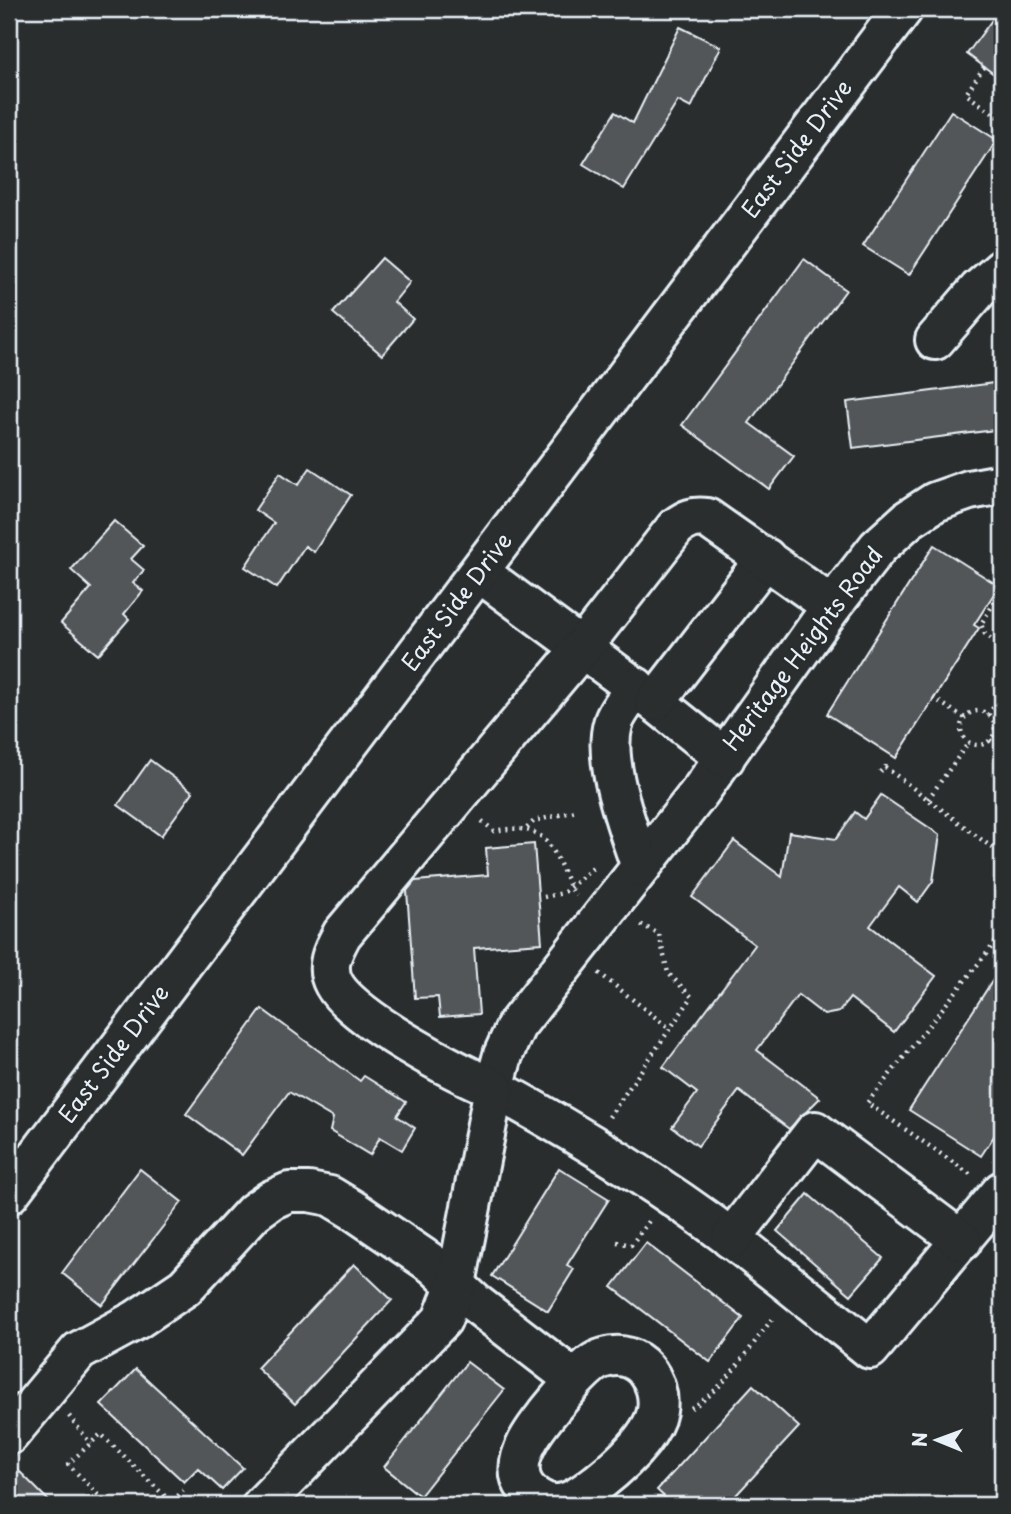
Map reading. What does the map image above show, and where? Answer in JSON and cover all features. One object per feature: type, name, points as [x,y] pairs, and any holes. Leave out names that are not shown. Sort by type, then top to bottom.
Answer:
[{"type":"street","name":"East Side Drive","points":[[9,1194],[903,9]]},
{"type":"street","points":[[935,340],[979,289],[1002,269]]},
{"type":"street","name":"Heritage Heights Road","points":[[480,573],[646,695],[725,758],[832,606],[878,547],[909,519],[935,502],[969,490],[1002,484]]},
{"type":"street","points":[[832,606],[708,518],[697,516],[676,527],[581,649],[342,934],[329,965],[334,983],[347,1000],[431,1058],[494,1088],[590,1143],[732,1239],[870,1349],[1001,1193]]},
{"type":"street","points":[[641,867],[619,802],[611,742],[613,722],[646,695],[766,558]]},
{"type":"street","points":[[262,1505],[442,1320],[456,1284],[494,1088],[503,1055],[516,1026],[725,758]]},
{"type":"street","points":[[732,1239],[815,1131],[962,1241]]},
{"type":"street","points":[[9,1435],[79,1351],[136,1320],[185,1287],[254,1212],[271,1199],[289,1192],[330,1196],[434,1265],[475,1304],[575,1380]]},
{"type":"street","points":[[604,1358],[629,1359],[643,1366],[654,1378],[658,1395],[656,1414],[642,1438],[608,1475],[582,1495],[562,1503],[542,1501],[530,1494],[523,1485],[517,1466],[523,1448],[575,1380],[589,1366],[604,1358]]},
{"type":"path","points":[[984,66],[966,94],[1002,120]]},
{"type":"path","points":[[1002,590],[981,624],[985,634],[1002,647]]},
{"type":"path","points":[[988,715],[1002,695]]},
{"type":"path","points":[[933,698],[965,718]]},
{"type":"path","points":[[978,711],[988,715],[995,724],[990,740],[980,745],[969,742],[962,729],[965,718],[978,711]]},
{"type":"path","points":[[990,740],[1002,748]]},
{"type":"path","points":[[928,799],[969,742]]},
{"type":"path","points":[[880,772],[885,767],[1002,855]]},
{"type":"path","points":[[527,828],[534,821],[576,811]]},
{"type":"path","points":[[494,831],[527,828],[538,834],[556,854],[570,887],[583,904]]},
{"type":"path","points":[[544,897],[562,893],[598,866]]},
{"type":"path","points":[[590,1143],[692,998],[668,973],[659,934],[635,921]]},
{"type":"path","points":[[1001,1193],[867,1103],[1002,934]]},
{"type":"path","points":[[572,952],[670,1029]]},
{"type":"path","points":[[617,1242],[631,1245],[653,1215]]},
{"type":"path","points":[[656,1414],[682,1413],[701,1403],[731,1371],[780,1308]]},
{"type":"path","points":[[66,1412],[90,1444]]},
{"type":"path","points":[[108,1505],[68,1464],[101,1434],[172,1503],[183,1490]]},
{"type":"building","points":[[1002,9],[1002,80],[967,54]]},
{"type":"building","points":[[680,27],[721,47],[691,108],[678,101],[624,189],[583,164],[615,112],[633,123]]},
{"type":"building","points":[[951,111],[997,140],[909,275],[863,246]]},
{"type":"building","points":[[382,258],[410,282],[394,302],[413,319],[382,355],[333,313]]},
{"type":"building","points":[[804,259],[846,290],[749,423],[794,456],[769,489],[682,425]]},
{"type":"building","points":[[1002,382],[1002,429],[853,448],[847,402]]},
{"type":"building","points":[[310,468],[351,495],[314,552],[305,546],[277,588],[245,567],[274,523],[255,510],[280,473],[298,485]]},
{"type":"building","points":[[114,521],[143,546],[131,559],[144,570],[133,583],[143,591],[124,614],[129,619],[98,655],[61,623],[91,588],[71,570]]},
{"type":"building","points":[[934,545],[999,586],[974,625],[979,628],[896,758],[827,714]]},
{"type":"building","points":[[150,760],[193,792],[161,836],[118,805]]},
{"type":"building","points":[[881,795],[940,835],[933,881],[918,902],[899,887],[870,926],[936,976],[894,1032],[850,998],[839,1012],[824,1015],[798,995],[757,1050],[820,1098],[789,1129],[739,1091],[698,1146],[672,1127],[697,1093],[663,1067],[755,945],[692,897],[734,841],[782,877],[789,832],[836,839],[855,812],[864,819]]},
{"type":"building","points":[[534,844],[542,943],[474,948],[479,1014],[440,1017],[438,997],[415,998],[407,891],[415,881],[488,875],[486,848]]},
{"type":"building","points":[[1002,966],[1002,1124],[981,1156],[909,1110]]},
{"type":"building","points":[[262,1009],[360,1081],[364,1076],[406,1102],[397,1116],[415,1128],[402,1150],[380,1137],[370,1155],[330,1131],[333,1118],[289,1092],[242,1155],[186,1114]]},
{"type":"building","points":[[559,1168],[609,1199],[567,1265],[574,1269],[548,1311],[492,1276]]},
{"type":"building","points":[[140,1169],[182,1202],[102,1305],[62,1273]]},
{"type":"building","points":[[808,1194],[883,1258],[851,1295],[777,1231]]},
{"type":"building","points":[[646,1243],[743,1318],[710,1362],[612,1287]]},
{"type":"building","points":[[354,1264],[392,1300],[295,1404],[257,1368]]},
{"type":"building","points":[[467,1362],[504,1390],[420,1496],[384,1467]]},
{"type":"building","points":[[136,1369],[243,1468],[222,1490],[198,1468],[184,1482],[101,1405]]},
{"type":"building","points":[[753,1385],[799,1427],[727,1505],[673,1505],[657,1490]]},
{"type":"building","points":[[9,1461],[53,1505],[9,1505]]}]
